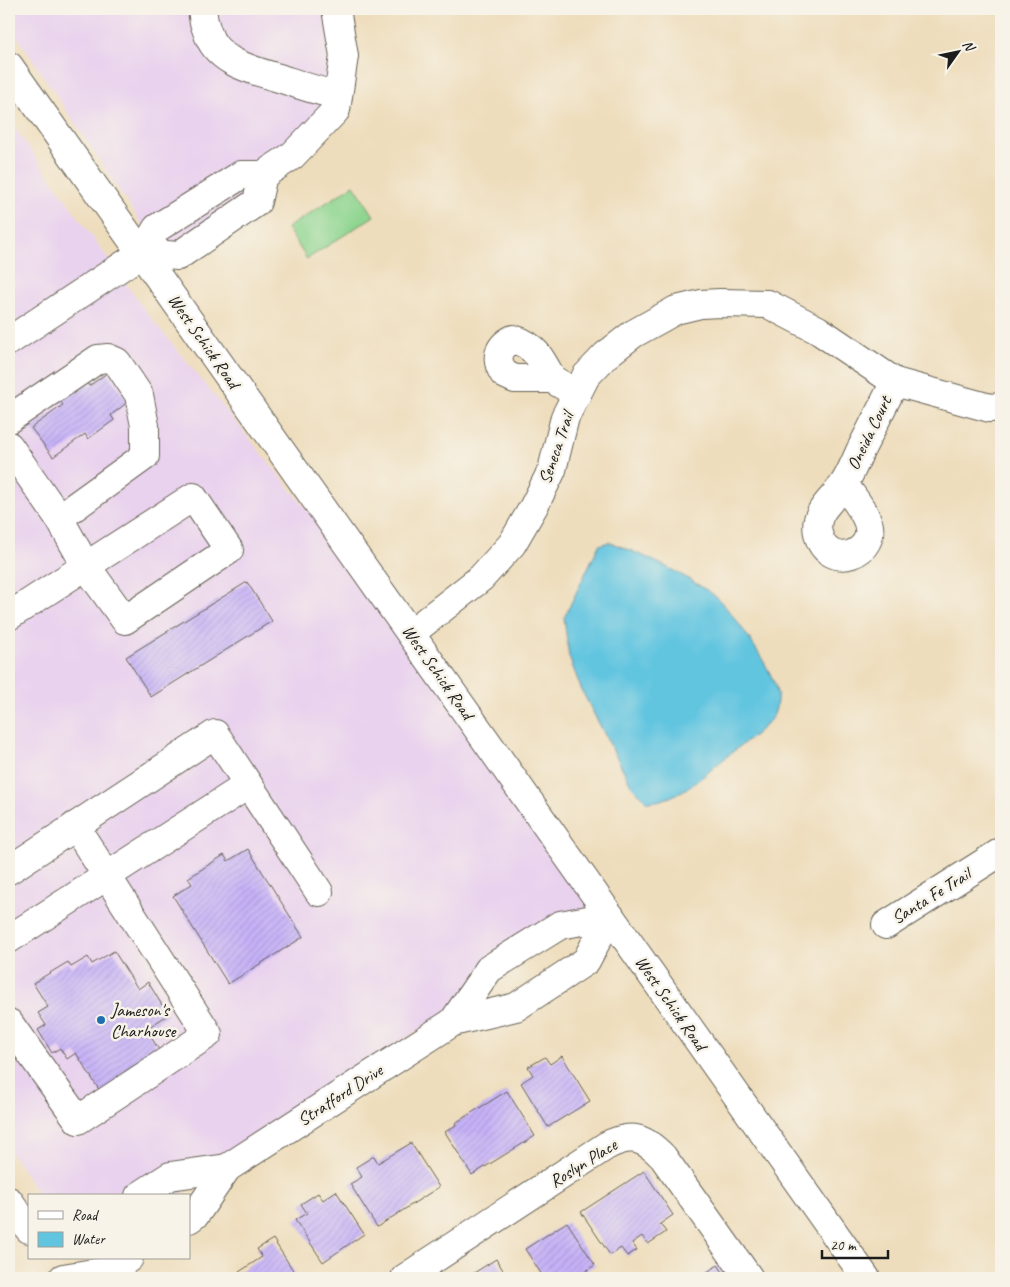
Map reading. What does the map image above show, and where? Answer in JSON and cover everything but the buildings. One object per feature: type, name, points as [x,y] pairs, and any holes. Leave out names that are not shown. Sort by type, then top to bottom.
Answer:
[{"type":"street","points":[[203,9],[202,16],[210,43],[222,55],[240,66],[321,92],[338,95]]},
{"type":"street","points":[[9,341],[142,253],[157,228],[241,175],[263,175],[292,156],[336,110],[344,56],[336,9]]},
{"type":"street","name":"West Schick Road","points":[[9,66],[866,1278]]},
{"type":"street","name":"Seneca Trail","points":[[410,633],[481,578],[512,544],[552,470],[565,417],[586,376],[606,355],[633,334],[676,310],[701,304],[768,304],[818,330],[895,382],[990,408],[1001,407]]},
{"type":"street","points":[[9,419],[98,359],[108,358],[117,362],[139,394],[145,426],[145,456],[59,518]]},
{"type":"street","points":[[552,379],[577,394]]},
{"type":"street","name":"Oneida Court","points":[[844,484],[895,382]]},
{"type":"street","points":[[9,446],[59,518],[86,566],[125,620],[228,550],[193,497],[86,566],[9,616]]},
{"type":"street","points":[[9,870],[215,734],[319,892]]},
{"type":"street","points":[[9,940],[106,875],[248,785]]},
{"type":"street","points":[[9,1024],[78,1120],[208,1034],[75,826]]},
{"type":"street","name":"Santa Fe Trail","points":[[886,925],[1001,852]]},
{"type":"street","name":"Stratford Drive","points":[[453,1022],[489,969],[560,925],[610,916]]},
{"type":"street","name":"Stratford Drive","points":[[190,1218],[196,1214],[227,1168],[453,1022],[516,1007],[586,961],[610,916]]},
{"type":"street","name":"Roslyn Place","points":[[405,1278],[606,1146],[621,1139],[635,1138],[651,1144],[663,1157],[749,1278]]},
{"type":"street","name":"Stratford Drive","points":[[142,1194],[170,1176],[227,1168]]},
{"type":"street","points":[[9,1200],[28,1228]]},
{"type":"street","points":[[50,1260],[63,1278]]},
{"type":"street","points":[[63,1278],[72,1260]]},
{"type":"street","points":[[63,1278],[112,1270],[126,1260]]},
{"type":"shaded area","points":[[9,9],[343,9],[355,50],[297,167],[163,256],[9,24]]},
{"type":"shaded area","points":[[9,120],[147,313],[372,589],[597,907],[180,1194],[39,1194],[9,1150]]},
{"type":"green space","points":[[354,185],[374,216],[307,259],[287,228]]},
{"type":"water","points":[[609,542],[674,571],[699,585],[719,600],[739,624],[760,655],[777,693],[774,714],[764,727],[689,787],[658,801],[647,802],[631,785],[582,691],[569,657],[564,618],[599,545]]},
{"type":"place","name":"Jameson's Charhouse","points":[[101,1020]]}]
